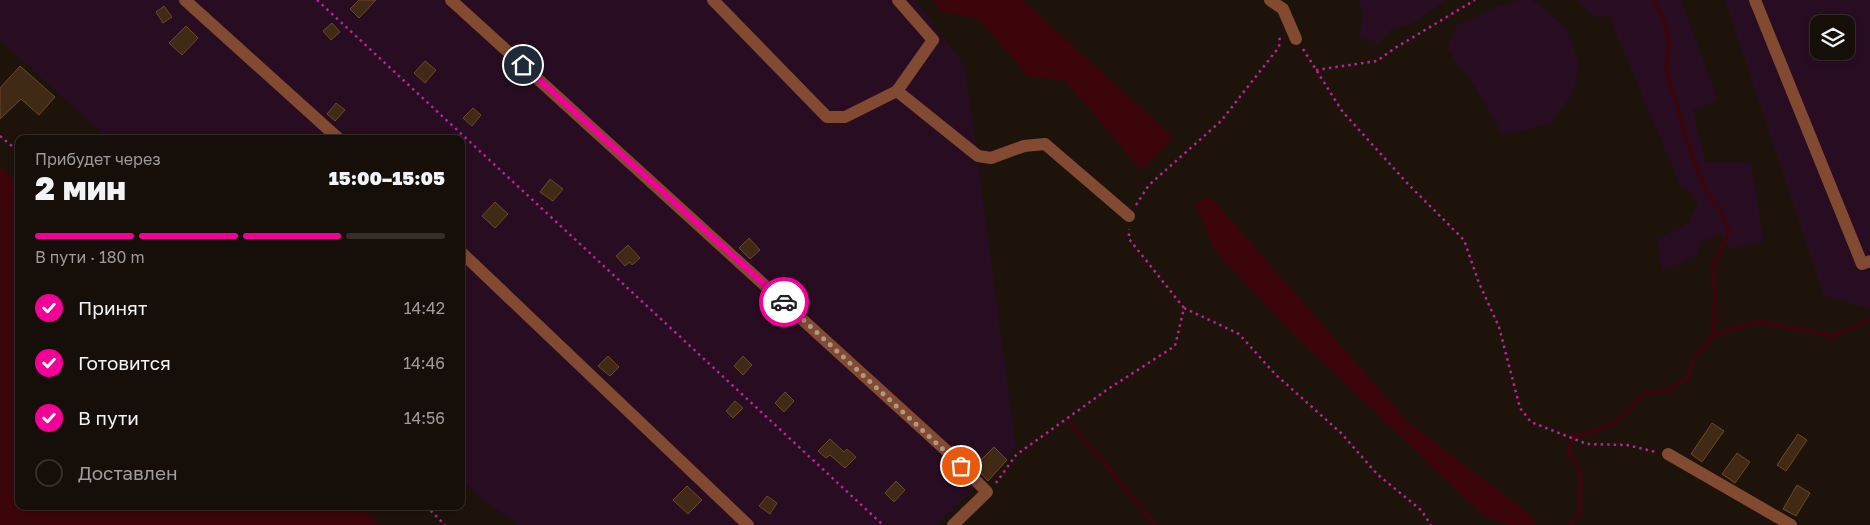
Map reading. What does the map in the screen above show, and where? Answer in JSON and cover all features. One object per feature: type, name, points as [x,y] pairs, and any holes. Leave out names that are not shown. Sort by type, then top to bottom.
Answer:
[{"type":"street","points":[[185,0],[335,135]]},
{"type":"street","points":[[451,0],[948,452],[987,492],[953,525]]},
{"type":"street","points":[[713,0],[827,116],[845,118],[897,91],[933,40],[898,0]]},
{"type":"street","points":[[1270,0],[1282,4],[1296,39]]},
{"type":"street","points":[[1755,0],[1862,264],[1870,261]]},
{"type":"street","points":[[897,91],[978,156],[991,158],[1024,146],[1045,144],[1128,216]]},
{"type":"street","points":[[465,256],[748,525]]},
{"type":"street","points":[[1668,454],[1791,525]]},
{"type":"path","points":[[316,0],[462,135]]},
{"type":"path","points":[[1316,70],[1377,61],[1395,48],[1475,0]]},
{"type":"path","points":[[1282,4],[1279,47],[1221,121],[1149,185],[1128,216],[1129,239],[1184,308],[1238,334],[1275,374],[1341,432],[1377,474],[1421,510],[1431,525]]},
{"type":"path","points":[[1296,39],[1342,111],[1407,183],[1464,240],[1479,283],[1499,326],[1520,408],[1531,422],[1562,436],[1587,444],[1627,445],[1668,454]]},
{"type":"path","points":[[0,136],[15,148]]},
{"type":"path","points":[[465,138],[883,525]]},
{"type":"path","points":[[987,492],[1004,474],[1016,455],[1108,389],[1175,346],[1184,308]]},
{"type":"path","points":[[430,510],[445,525]]},
{"type":"shaded area","points":[[0,0],[916,0],[965,66],[1016,448],[936,525],[518,525],[472,491],[465,483],[465,135],[104,135],[0,40]]},
{"type":"shaded area","points":[[933,0],[1023,0],[1174,138],[1141,170],[1065,80],[1029,77],[977,18],[941,12]]},
{"type":"shaded area","points":[[1359,0],[1446,0],[1410,25],[1391,29],[1378,44],[1359,37],[1363,15]]},
{"type":"shaded area","points":[[1519,0],[1532,0],[1566,27],[1579,64],[1574,92],[1550,124],[1503,135],[1474,86],[1447,49],[1457,25],[1497,7]]},
{"type":"shaded area","points":[[1577,0],[1681,0],[1718,101],[1693,110],[1705,162],[1751,162],[1764,242],[1729,249],[1721,233],[1702,242],[1698,255],[1662,272],[1657,239],[1688,223],[1698,205],[1691,192],[1682,190],[1609,16],[1595,17]]},
{"type":"shaded area","points":[[1725,0],[1870,0],[1870,309],[1824,296]]},
{"type":"shaded area","points":[[0,167],[15,180],[15,510],[365,510],[380,525],[0,525]]},
{"type":"shaded area","points":[[1210,196],[1409,423],[1531,515],[1536,525],[1508,525],[1483,515],[1294,335],[1215,251],[1195,204]]},
{"type":"building","points":[[359,0],[376,0],[359,18],[350,9]]},
{"type":"building","points":[[164,6],[172,17],[163,23],[156,12]]},
{"type":"building","points":[[332,23],[340,32],[331,40],[323,31]]},
{"type":"building","points":[[186,26],[198,38],[182,55],[169,43]]},
{"type":"building","points":[[425,61],[436,70],[425,83],[414,73]]},
{"type":"building","points":[[20,66],[55,97],[39,115],[21,99],[0,119],[0,88]]},
{"type":"building","points":[[336,103],[345,110],[335,121],[327,114]]},
{"type":"building","points":[[473,108],[481,115],[472,126],[463,118]]},
{"type":"building","points":[[550,179],[563,189],[553,201],[540,192]]},
{"type":"building","points":[[495,202],[508,214],[495,228],[482,216]]},
{"type":"building","points":[[749,238],[760,250],[750,259],[739,248]]},
{"type":"building","points":[[628,245],[640,258],[632,265],[630,262],[625,266],[616,256]]},
{"type":"building","points":[[608,356],[619,367],[610,376],[598,366]]},
{"type":"building","points":[[743,356],[752,365],[743,375],[734,366]]},
{"type":"building","points":[[785,392],[794,401],[784,412],[775,403]]},
{"type":"building","points":[[735,401],[743,408],[733,418],[726,411]]},
{"type":"building","points":[[1712,423],[1724,431],[1702,462],[1691,454]]},
{"type":"building","points":[[1798,434],[1807,440],[1786,471],[1777,465]]},
{"type":"building","points":[[830,439],[844,452],[847,449],[856,457],[845,468],[830,455],[826,458],[818,451]]},
{"type":"building","points":[[965,445],[981,460],[994,447],[1007,460],[988,481],[959,451]]},
{"type":"building","points":[[1737,453],[1750,462],[1735,483],[1722,474]]},
{"type":"building","points":[[896,481],[905,490],[894,502],[885,493]]},
{"type":"building","points":[[1797,485],[1810,493],[1796,516],[1783,509]]},
{"type":"building","points":[[687,486],[702,500],[688,514],[673,500]]},
{"type":"building","points":[[767,496],[777,503],[770,514],[759,506]]},
{"type":"waterway","points":[[1654,0],[1664,20],[1669,43],[1666,68],[1687,141],[1705,189],[1724,217],[1729,233],[1712,267],[1715,291],[1714,334]]},
{"type":"waterway","points":[[1570,525],[1579,514],[1581,473],[1568,453],[1573,436],[1596,431],[1613,423],[1628,411],[1644,393],[1665,392],[1688,377],[1693,360],[1714,334],[1760,322],[1834,336],[1870,319]]},
{"type":"waterway","points":[[1070,422],[1155,525]]},
{"type":"way so far","points":[[784,302],[961,466]]},
{"type":"route","points":[[523,65],[784,302]]}]
